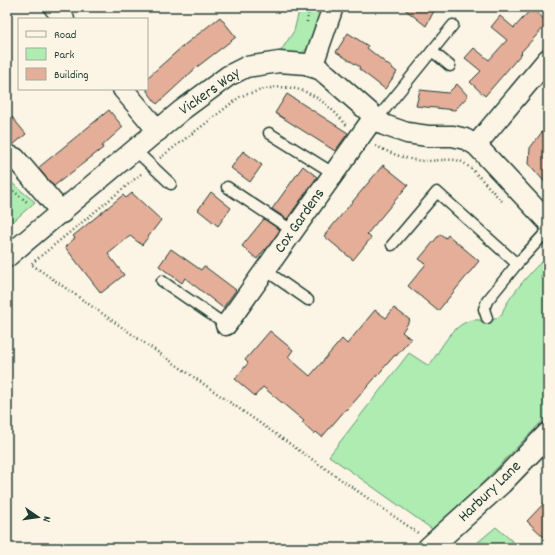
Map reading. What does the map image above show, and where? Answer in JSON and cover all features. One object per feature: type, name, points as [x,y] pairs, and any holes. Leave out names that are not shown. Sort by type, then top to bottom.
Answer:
[{"type":"street","points":[[312,67],[333,7]]},
{"type":"street","points":[[476,145],[548,60]]},
{"type":"street","name":"Vickers Way","points":[[7,257],[62,213],[182,110],[228,76],[246,67],[265,63],[288,62],[306,64],[321,70],[384,124],[407,133],[428,136],[453,136],[465,139],[476,145],[548,222]]},
{"type":"street","points":[[123,90],[158,131]]},
{"type":"street","name":"Cox Gardens","points":[[226,325],[333,173],[376,118]]},
{"type":"street","points":[[7,155],[15,158],[62,213]]},
{"type":"street","name":"Harbury Lane","points":[[426,543],[466,516],[548,434]]},
{"type":"lane","points":[[376,118],[453,25]]},
{"type":"lane","points":[[432,51],[450,66]]},
{"type":"lane","points":[[269,133],[333,173]]},
{"type":"lane","points":[[135,150],[171,184]]},
{"type":"lane","points":[[227,187],[293,231]]},
{"type":"lane","points":[[392,245],[437,192],[517,264]]},
{"type":"lane","points":[[487,318],[484,309],[487,300],[548,230]]},
{"type":"lane","points":[[265,270],[308,300]]},
{"type":"lane","points":[[162,281],[226,325]]},
{"type":"path","points":[[426,543],[31,264],[151,165],[241,96],[270,87],[297,89],[319,98],[360,137],[386,151],[423,161],[449,160],[460,162],[468,166],[503,203]]},
{"type":"green space","points":[[300,7],[325,7],[312,44],[302,53],[280,52],[294,31]]},
{"type":"green space","points":[[7,179],[35,202],[7,227]]},
{"type":"green space","points":[[548,259],[548,269],[540,277],[548,285],[548,415],[468,498],[432,529],[329,456],[409,353],[429,366],[444,343],[456,329],[463,324],[471,320],[480,320],[484,325],[502,315],[506,304],[522,282],[538,265]]},
{"type":"green space","points":[[496,527],[520,548],[471,548]]},
{"type":"building","points":[[402,7],[427,7],[434,11],[426,26]]},
{"type":"building","points":[[532,8],[548,23],[521,52],[522,53],[485,96],[470,82],[481,71],[465,58],[474,48],[489,60],[507,40],[491,27],[500,16],[514,28]]},
{"type":"building","points":[[220,17],[236,37],[197,67],[157,104],[147,91],[148,77],[183,46]]},
{"type":"building","points":[[348,33],[368,46],[367,48],[397,72],[385,89],[359,69],[360,67],[336,52]]},
{"type":"building","points":[[457,84],[468,96],[455,110],[416,106],[420,90],[448,93]]},
{"type":"building","points":[[287,94],[348,133],[335,151],[275,113]]},
{"type":"building","points":[[109,110],[123,127],[102,146],[103,148],[54,186],[38,168]]},
{"type":"building","points":[[7,111],[26,134],[13,145],[7,144]]},
{"type":"building","points":[[548,124],[548,186],[529,164],[530,148]]},
{"type":"building","points":[[243,151],[262,165],[250,182],[231,168]]},
{"type":"building","points":[[383,165],[408,185],[367,234],[371,238],[353,260],[324,236]]},
{"type":"building","points":[[303,166],[317,177],[287,219],[272,209]]},
{"type":"building","points":[[211,192],[231,208],[218,226],[198,210]]},
{"type":"building","points":[[132,193],[161,220],[142,245],[130,236],[108,254],[124,275],[101,293],[65,247],[75,238],[73,236],[123,195],[126,198]]},
{"type":"building","points":[[264,219],[280,230],[266,250],[265,249],[257,259],[242,246]]},
{"type":"building","points":[[440,234],[446,238],[448,235],[479,261],[438,311],[408,286],[426,264],[419,259]]},
{"type":"building","points":[[171,249],[201,270],[204,266],[236,290],[223,308],[185,278],[182,283],[159,266]]},
{"type":"building","points":[[394,308],[410,320],[402,332],[411,339],[322,437],[316,432],[314,434],[302,423],[304,421],[263,387],[255,396],[235,379],[248,363],[245,360],[270,331],[293,350],[288,357],[310,376],[342,339],[347,344],[375,310],[386,318]]},
{"type":"building","points":[[548,499],[548,541],[527,521]]}]
